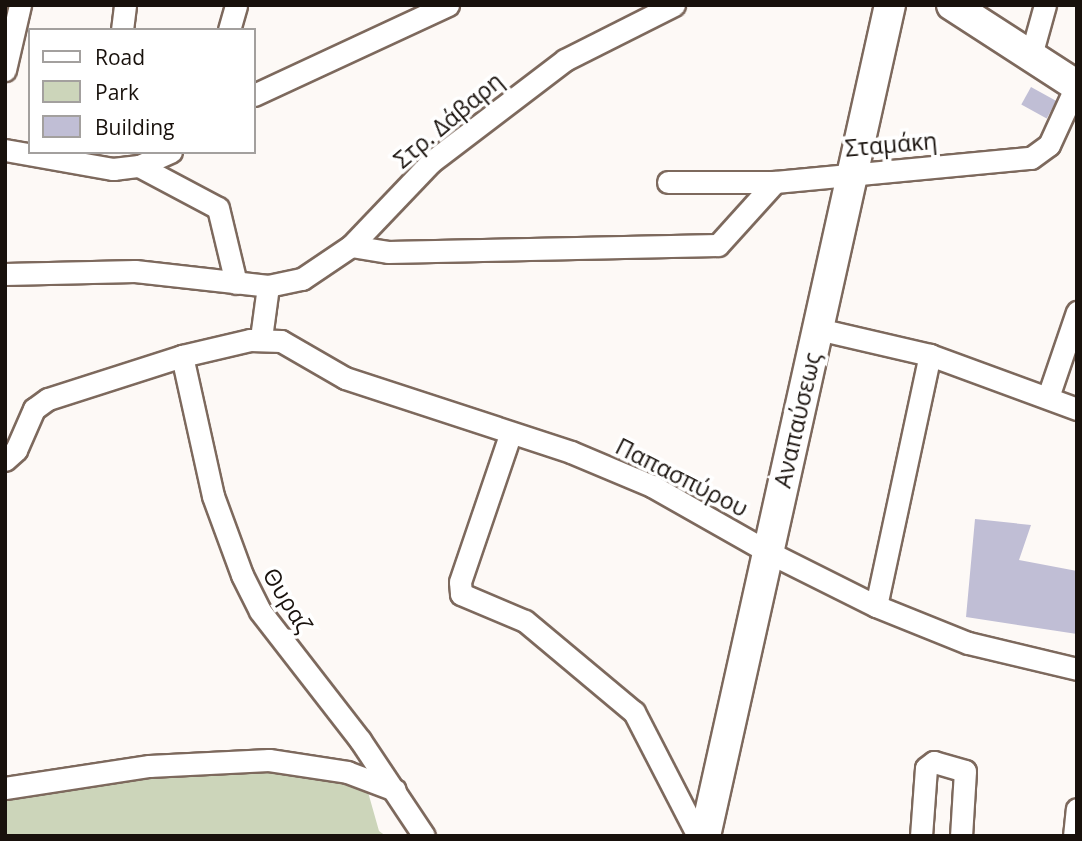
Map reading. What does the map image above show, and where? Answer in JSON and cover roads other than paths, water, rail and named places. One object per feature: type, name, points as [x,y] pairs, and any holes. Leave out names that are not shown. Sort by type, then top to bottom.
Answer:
[{"type":"street","points":[[5,70],[20,5]]},
{"type":"street","points":[[122,28],[125,5]]},
{"type":"street","points":[[230,28],[236,5]]},
{"type":"street","points":[[256,94],[448,5]]},
{"type":"street","name":"Στρ. Δάβαρη","points":[[5,274],[135,271],[268,286],[302,279],[351,246],[432,162],[565,60],[674,5]]},
{"type":"street","name":"Αναπαύσεως","points":[[705,836],[855,173],[890,5]]},
{"type":"street","points":[[952,5],[1030,59],[1076,86]]},
{"type":"street","points":[[1030,59],[1045,5]]},
{"type":"street","name":"Σταμάκη","points":[[668,182],[775,182],[1039,155],[1076,86]]},
{"type":"street","points":[[5,150],[90,167],[162,154]]},
{"type":"street","points":[[127,162],[218,208],[236,283]]},
{"type":"street","points":[[351,246],[388,252],[718,245],[775,182]]},
{"type":"street","points":[[5,460],[16,450],[34,410],[48,399],[182,356],[261,338],[268,286]]},
{"type":"street","points":[[1048,397],[1077,312]]},
{"type":"street","points":[[818,329],[930,355],[1077,408]]},
{"type":"street","name":"Παπασπύρου","points":[[261,338],[281,341],[345,378],[510,435],[570,452],[652,486],[768,552],[876,606],[968,643],[1077,668]]},
{"type":"street","points":[[876,606],[930,355]]},
{"type":"street","name":"Θυραζ","points":[[182,356],[213,496],[242,575],[294,658],[395,790],[424,836]]},
{"type":"street","points":[[510,435],[460,582],[461,594],[525,621],[627,705],[698,836]]},
{"type":"street","points":[[5,788],[149,766],[269,760],[347,772],[395,790]]},
{"type":"street","points":[[921,836],[926,768],[934,762],[965,771],[961,836]]},
{"type":"street","points":[[1074,836],[1077,809]]}]
